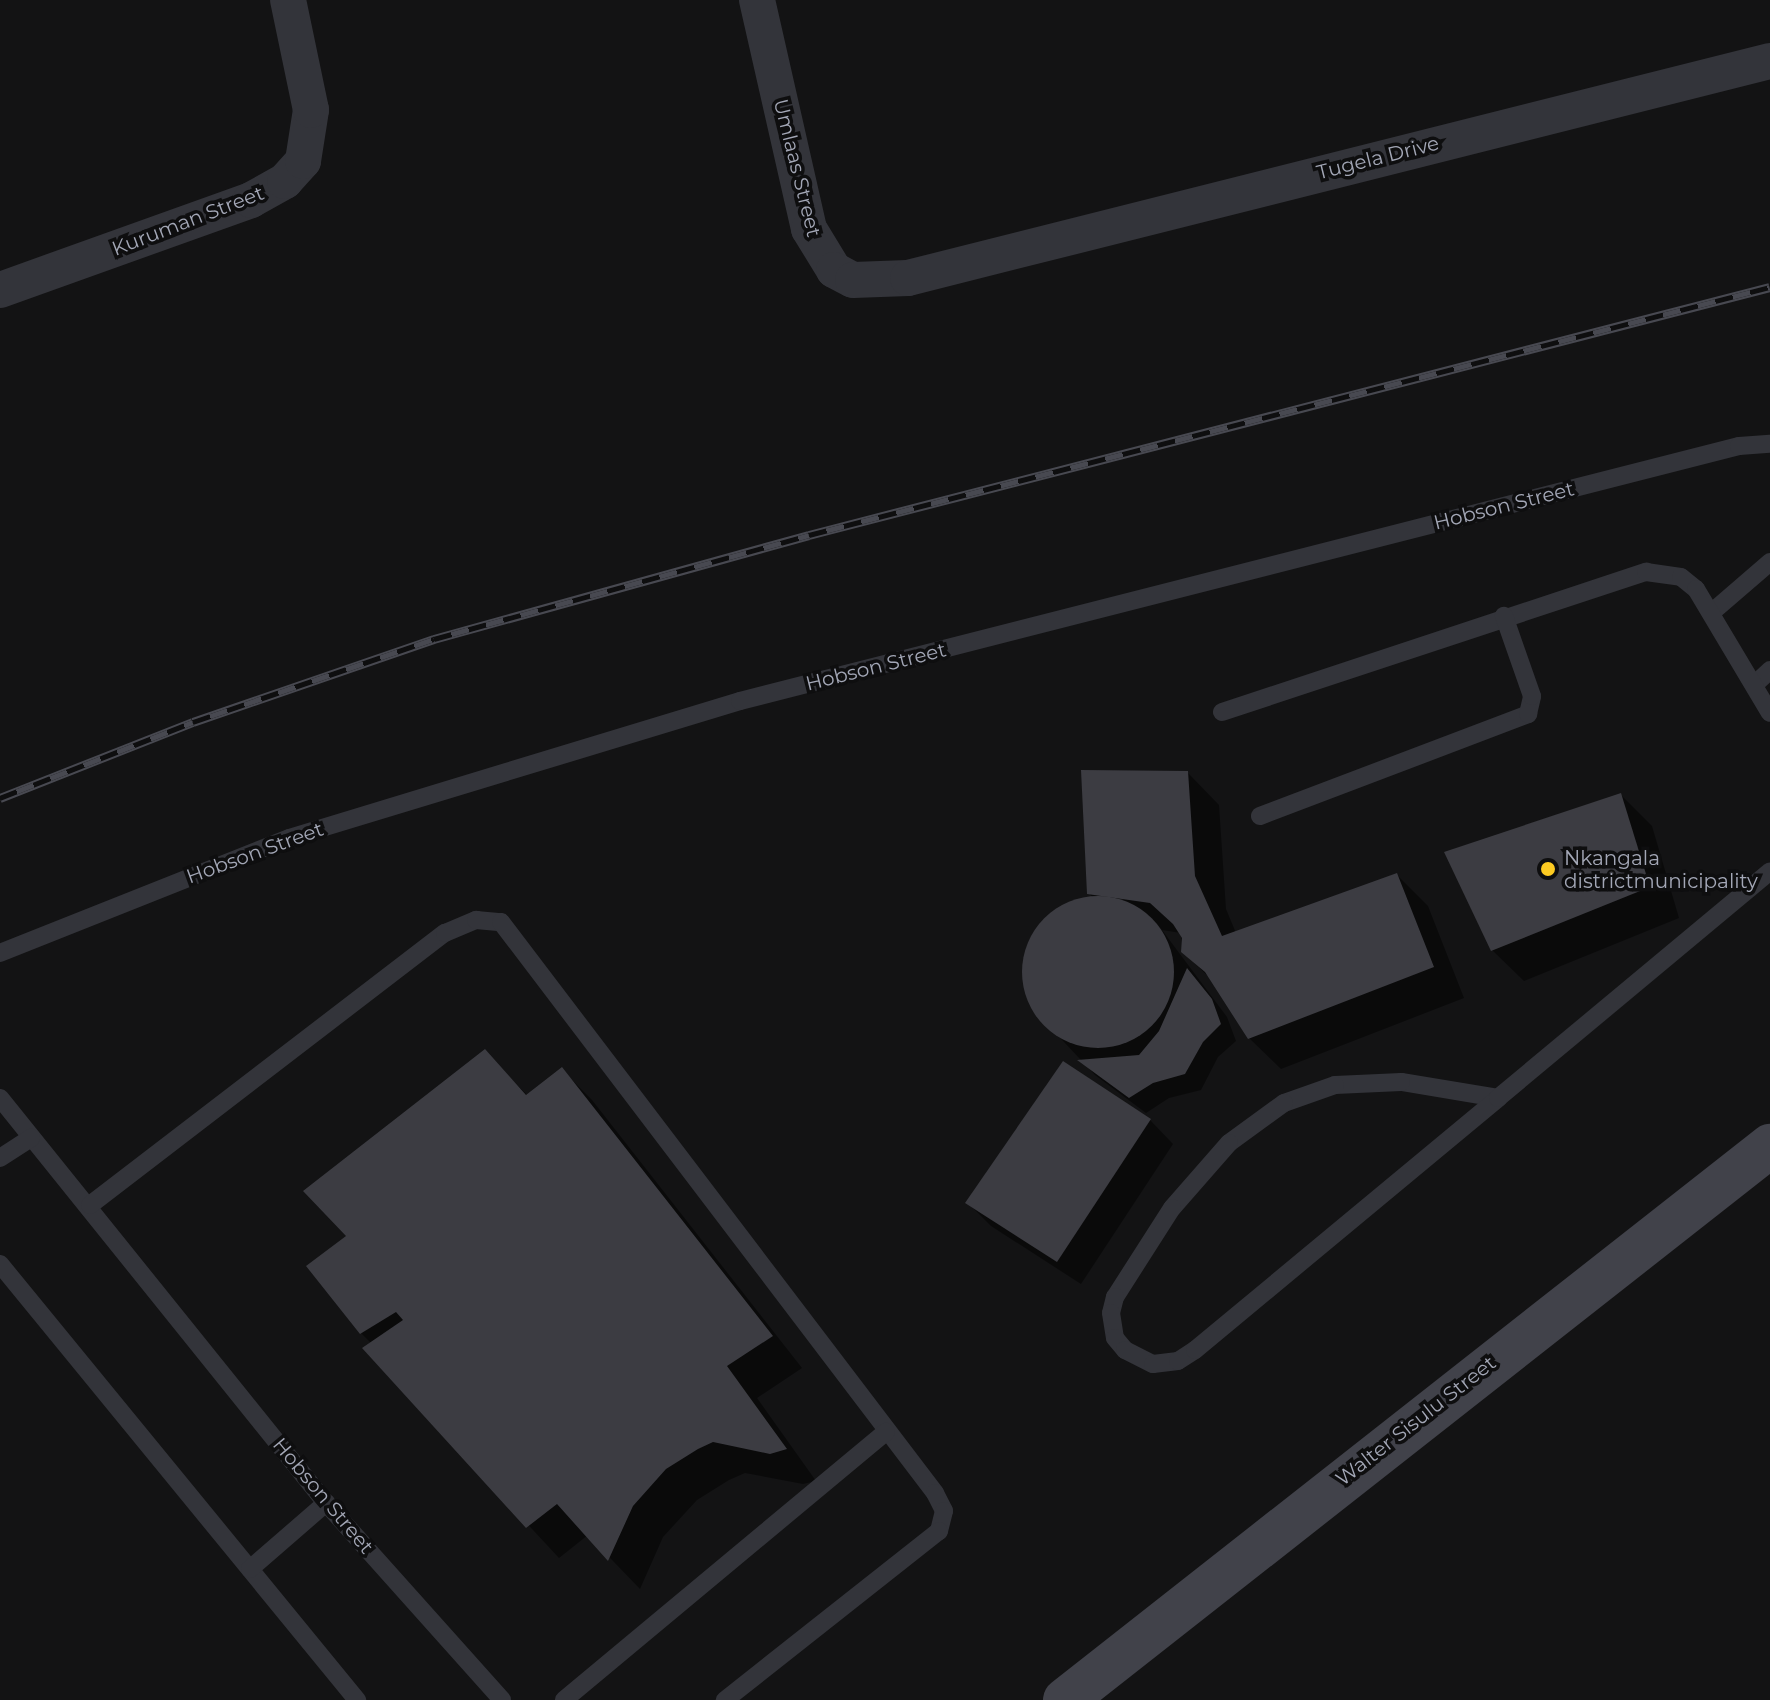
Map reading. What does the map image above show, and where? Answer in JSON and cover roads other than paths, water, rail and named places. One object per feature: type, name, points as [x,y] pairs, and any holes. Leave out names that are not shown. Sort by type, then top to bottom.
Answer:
[{"type":"main road","name":"Walter Sisulu Street","points":[[1065,1700],[1770,1146]]},
{"type":"street","name":"Kuruman Street","points":[[0,290],[251,200],[285,181],[303,161],[311,110],[288,0]]},
{"type":"street","name":"Umlaas Street","points":[[757,0],[809,229],[834,270],[853,280],[876,281],[987,258]]},
{"type":"street","name":"Tugela Drive","points":[[987,258],[1770,61]]},
{"type":"lane","name":"Hobson Street","points":[[0,953],[289,838],[740,701],[1724,449],[1770,444]]},
{"type":"lane","points":[[1711,613],[1770,562]]},
{"type":"lane","points":[[1222,712],[1504,616],[1646,572],[1681,577],[1711,613],[1770,713]]},
{"type":"lane","points":[[1260,816],[1528,714],[1532,696],[1504,616]]},
{"type":"lane","points":[[1754,685],[1770,670]]},
{"type":"lane","points":[[1498,1098],[1401,1082],[1335,1085],[1284,1103],[1229,1143],[1172,1208],[1115,1297],[1111,1313],[1115,1338],[1141,1360],[1178,1361],[1498,1098],[1770,871]]},
{"type":"lane","points":[[90,1205],[445,933],[476,920],[501,922],[941,1503],[944,1517],[939,1531],[725,1700]]},
{"type":"lane","name":"Hobson Street","points":[[0,1098],[90,1205],[326,1503],[502,1700]]},
{"type":"lane","points":[[0,1158],[31,1138]]},
{"type":"lane","points":[[0,1264],[357,1700]]},
{"type":"lane","points":[[564,1700],[886,1432]]},
{"type":"lane","points":[[250,1569],[326,1503]]},
{"type":"railway","points":[[0,798],[193,722],[434,639],[809,535],[1770,287]]},
{"type":"place","name":"Nkangala districtmunicipality","points":[[1548,869]]}]
